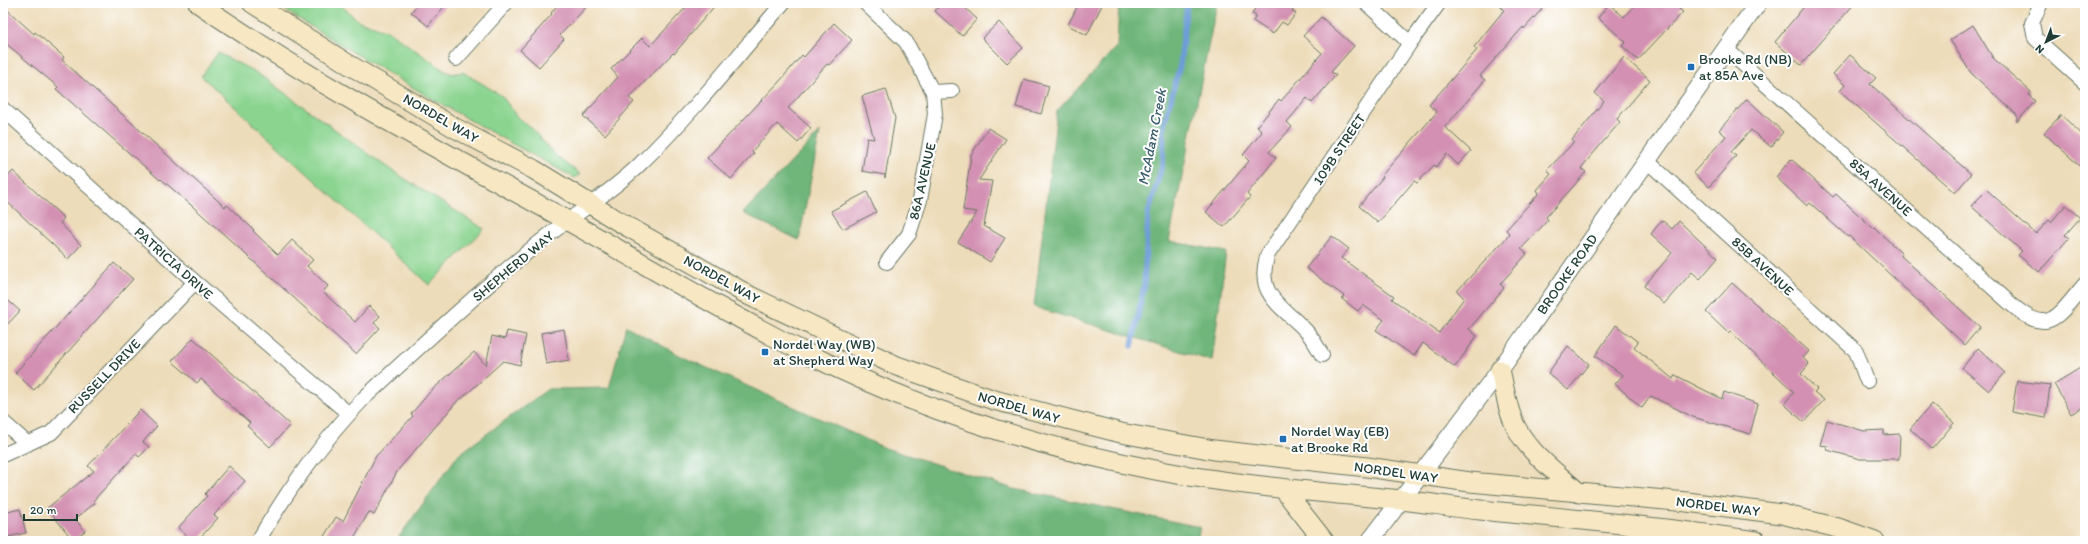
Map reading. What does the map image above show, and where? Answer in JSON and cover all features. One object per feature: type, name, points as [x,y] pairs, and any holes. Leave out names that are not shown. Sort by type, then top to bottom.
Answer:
[{"type":"main road","name":"NORDEL WAY","points":[[198,3],[332,88],[568,220],[688,291],[800,350],[941,412],[987,428],[1114,462],[1210,480],[1284,490],[1401,500],[1606,522],[1756,541]]},
{"type":"main road","name":"NORDEL WAY","points":[[252,3],[348,64],[455,128],[533,169],[750,296],[897,366],[994,400],[1066,420],[1179,444],[1250,455],[1319,461],[1470,482],[1687,502],[1782,514],[1838,528],[1875,541]]},
{"type":"main road","points":[[1500,370],[1512,418],[1518,430],[1538,455],[1579,493]]},
{"type":"main road","points":[[1284,490],[1324,541]]},
{"type":"street","points":[[456,59],[506,3]]},
{"type":"street","name":"SHEPHERD WAY","points":[[258,541],[278,506],[349,414],[461,310],[544,238],[614,188],[664,140],[783,3]]},
{"type":"street","name":"86A AVENUE","points":[[865,3],[906,42],[933,92],[935,114],[920,200],[909,234],[887,262]]},
{"type":"street","points":[[1366,3],[1410,43]]},
{"type":"street","name":"109B STREET","points":[[1322,355],[1314,340],[1306,330],[1278,306],[1270,294],[1265,281],[1264,268],[1268,254],[1410,43],[1439,3]]},
{"type":"street","name":"BROOKE ROAD","points":[[1370,541],[1500,370],[1646,160],[1758,3]]},
{"type":"street","points":[[2041,3],[2032,23],[2036,38],[2085,84]]},
{"type":"street","name":"85A AVENUE","points":[[1725,48],[2010,304],[2030,319],[2039,322],[2049,320],[2058,315],[2085,284]]},
{"type":"street","points":[[933,92],[952,91]]},
{"type":"street","name":"PATRICIA DRIVE","points":[[3,109],[194,282],[349,414]]},
{"type":"street","name":"85B AVENUE","points":[[1646,160],[1856,352],[1867,381]]},
{"type":"street","name":"RUSSELL DRIVE","points":[[3,455],[51,433],[194,282]]},
{"type":"street","points":[[3,422],[28,444]]},
{"type":"green space","points":[[274,3],[338,3],[359,21],[388,31],[445,71],[452,74],[463,72],[502,96],[517,117],[530,127],[556,156],[580,174],[575,178],[423,94]]},
{"type":"green space","points":[[1119,3],[1217,3],[1169,241],[1226,252],[1212,361],[1034,307],[1057,111],[1117,46]]},
{"type":"green space","points":[[218,53],[257,73],[388,168],[484,229],[429,285],[201,76]]},
{"type":"green space","points":[[820,132],[799,240],[743,213]]},
{"type":"green space","points":[[626,326],[683,357],[885,448],[1014,489],[1200,527],[1197,541],[396,541],[458,455],[548,389],[609,388]]},
{"type":"building","points":[[419,3],[447,3],[428,26],[411,12]]},
{"type":"building","points":[[559,3],[590,3],[560,35],[564,39],[539,67],[520,50],[552,14],[551,13]]},
{"type":"building","points":[[690,3],[717,3],[674,54],[673,53],[629,98],[634,102],[605,135],[583,116],[618,77],[611,69],[642,38],[650,46]]},
{"type":"building","points":[[942,3],[960,3],[977,19],[962,36],[935,11]]},
{"type":"building","points":[[1079,3],[1103,3],[1087,35],[1068,25]]},
{"type":"building","points":[[1258,3],[1298,3],[1292,11],[1296,14],[1287,25],[1282,22],[1273,34],[1253,21],[1256,16],[1252,14]]},
{"type":"building","points":[[1496,3],[1534,3],[1542,9],[1524,29],[1523,27],[1480,76],[1485,80],[1445,127],[1471,151],[1458,165],[1447,154],[1436,167],[1434,165],[1417,183],[1414,181],[1378,223],[1359,206],[1383,177],[1382,175],[1437,112],[1429,105],[1477,50],[1474,47],[1504,10]]},
{"type":"building","points":[[1636,3],[1685,3],[1679,9],[1683,12],[1638,60],[1622,46],[1626,42],[1598,18],[1609,4],[1624,17]]},
{"type":"building","points":[[1807,3],[1855,3],[1801,65],[1775,42]]},
{"type":"building","points":[[3,6],[34,34],[35,32],[64,57],[62,60],[225,207],[227,205],[278,255],[292,240],[313,260],[307,266],[328,286],[323,292],[355,322],[369,306],[380,316],[374,323],[380,328],[356,354],[199,212],[161,179],[160,180],[56,89],[58,87],[3,41]]},
{"type":"building","points":[[1321,17],[1354,46],[1331,72],[1336,75],[1312,103],[1307,98],[1287,122],[1292,127],[1269,152],[1276,158],[1247,194],[1250,197],[1224,227],[1206,212],[1249,161],[1243,155],[1262,132],[1257,127],[1279,99],[1281,101],[1322,53],[1303,36]]},
{"type":"building","points":[[999,22],[1023,48],[1007,63],[982,38]]},
{"type":"building","points":[[834,23],[852,40],[829,65],[827,64],[788,108],[811,128],[798,143],[777,124],[752,151],[754,153],[731,179],[707,158],[779,82],[802,55],[804,57]]},
{"type":"building","points":[[1973,25],[1993,58],[2031,92],[2029,95],[2035,101],[2017,122],[2017,115],[1971,73],[1950,40]]},
{"type":"building","points":[[1850,55],[1876,78],[1870,84],[1971,174],[1955,193],[1840,91],[1845,85],[1833,74]]},
{"type":"building","points":[[1624,57],[1650,80],[1617,119],[1620,122],[1581,168],[1586,172],[1546,217],[1548,220],[1521,249],[1527,254],[1500,284],[1504,288],[1469,329],[1477,336],[1455,367],[1423,343],[1414,356],[1376,330],[1384,320],[1363,305],[1358,311],[1342,299],[1344,296],[1306,268],[1332,236],[1349,249],[1341,258],[1394,296],[1392,299],[1439,333],[1464,298],[1457,291],[1510,234],[1506,230],[1539,193],[1537,190],[1551,174],[1547,170],[1574,142],[1572,140],[1604,101],[1595,93]]},
{"type":"building","points":[[1024,79],[1049,86],[1041,114],[1016,107]]},
{"type":"building","points":[[886,89],[895,118],[885,178],[885,175],[862,171],[867,138],[874,139],[862,96]]},
{"type":"building","points":[[1747,99],[1783,132],[1771,147],[1751,130],[1731,152],[1736,156],[1709,187],[1693,173],[1726,136],[1719,130]]},
{"type":"building","points":[[2061,115],[2085,137],[2085,171],[2044,133]]},
{"type":"building","points":[[988,128],[1006,139],[979,180],[992,181],[984,226],[1005,238],[990,262],[958,242],[977,212],[963,210],[971,155]]},
{"type":"building","points":[[1791,159],[1833,197],[1836,194],[1873,228],[1874,227],[1902,254],[1901,256],[1980,327],[1965,345],[1849,236],[1848,237],[1810,203],[1807,206],[1776,177]]},
{"type":"building","points":[[13,171],[64,218],[60,223],[81,245],[68,259],[3,198],[3,182]]},
{"type":"building","points":[[1987,190],[2036,234],[2049,220],[2051,222],[2066,205],[2080,218],[2065,235],[2069,238],[2039,272],[2018,255],[2022,251],[1971,206]]},
{"type":"building","points":[[867,192],[876,212],[843,229],[831,211]]},
{"type":"building","points":[[1662,220],[1672,229],[1679,221],[1718,258],[1700,279],[1692,272],[1664,304],[1644,286],[1672,253],[1651,234]]},
{"type":"building","points":[[114,263],[133,279],[34,390],[15,373]]},
{"type":"building","points":[[1732,283],[1809,351],[1803,358],[1809,364],[1801,374],[1817,389],[1814,392],[1824,400],[1804,422],[1784,404],[1794,392],[1730,331],[1728,333],[1706,312]]},
{"type":"building","points":[[3,296],[20,311],[3,329]]},
{"type":"building","points":[[1616,325],[1638,342],[1634,347],[1673,379],[1675,375],[1722,399],[1724,392],[1758,404],[1750,434],[1693,417],[1651,396],[1642,408],[1615,384],[1623,375],[1595,356]]},
{"type":"building","points":[[564,329],[569,360],[546,364],[541,333]]},
{"type":"building","points":[[507,331],[526,335],[520,365],[503,361],[461,399],[460,398],[398,470],[374,515],[369,512],[352,541],[321,541],[336,517],[343,521],[376,456],[413,416],[411,414],[430,392],[474,352],[486,365],[492,336],[505,339]]},
{"type":"building","points":[[193,338],[290,425],[270,447],[247,426],[250,423],[201,379],[197,383],[172,361]]},
{"type":"building","points":[[1568,346],[1589,364],[1568,390],[1548,373]]},
{"type":"building","points":[[1978,348],[2005,373],[1989,391],[1962,368]]},
{"type":"building","points":[[2085,365],[2085,406],[2071,414],[2054,384]]},
{"type":"building","points":[[2017,381],[2050,385],[2046,418],[2012,412]]},
{"type":"building","points":[[1932,404],[1954,423],[1932,449],[1910,429]]},
{"type":"building","points":[[140,410],[157,426],[143,442],[149,447],[139,457],[136,454],[93,501],[95,503],[75,519],[85,531],[73,540],[47,508],[94,471],[88,466]]},
{"type":"building","points":[[1827,420],[1864,431],[1884,430],[1884,435],[1900,434],[1899,459],[1860,459],[1827,450],[1828,446],[1820,445]]},
{"type":"building","points":[[229,466],[245,481],[214,515],[218,518],[197,541],[192,541],[178,528],[207,496],[205,494]]},
{"type":"building","points":[[20,509],[26,533],[3,538],[3,513]]},
{"type":"waterway","name":"McAdam Creek","points":[[1132,346],[1144,285],[1148,214],[1163,163],[1164,125],[1180,65],[1187,3]]},
{"type":"place","name":"Brooke Rd (NB) at 85A Ave","points":[[1691,67]]},
{"type":"place","name":"Nordel Way (WB) at Shepherd Way","points":[[765,352]]},
{"type":"place","name":"Nordel Way (EB) at Brooke Rd","points":[[1283,439]]}]
